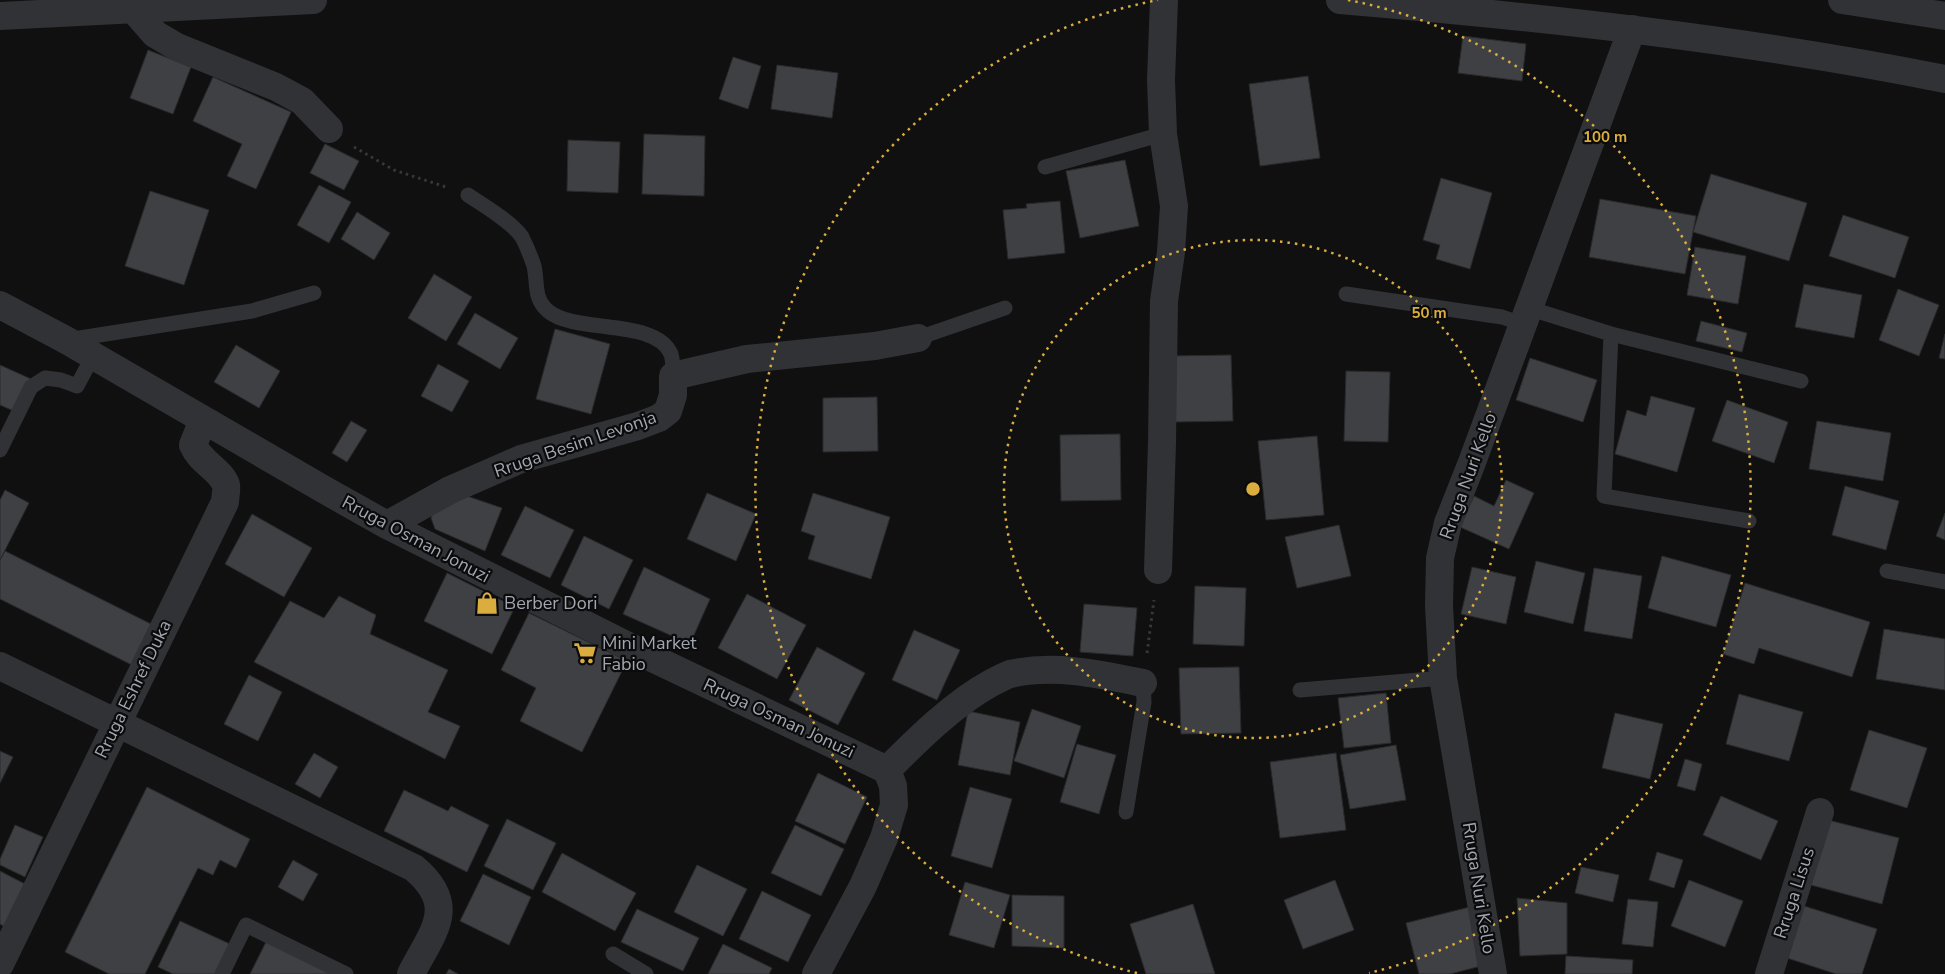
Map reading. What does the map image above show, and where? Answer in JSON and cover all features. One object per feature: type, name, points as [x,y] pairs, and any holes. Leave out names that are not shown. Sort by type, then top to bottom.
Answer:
[{"type":"street","points":[[0,16],[313,0]]},
{"type":"street","points":[[1158,570],[1164,301],[1171,252],[1174,206],[1163,134],[1161,80],[1164,0]]},
{"type":"street","points":[[1340,0],[1475,11],[1632,29],[1771,49],[1945,78]]},
{"type":"street","points":[[1842,0],[1945,16]]},
{"type":"street","points":[[134,10],[155,34],[177,47],[276,87],[302,101],[329,129]]},
{"type":"street","name":"Rruga Nuri Kello","points":[[1493,974],[1443,678],[1438,606],[1440,558],[1448,523],[1472,465],[1525,316],[1632,29]]},
{"type":"street","name":"Rruga Osman Jonuzi","points":[[0,305],[66,340],[387,525],[650,657],[887,770]]},
{"type":"street","points":[[673,376],[747,359],[875,346],[918,338]]},
{"type":"street","name":"Rruga Besim Levonja","points":[[387,525],[450,490],[521,459],[638,426],[659,418],[668,411],[673,395],[673,376]]},
{"type":"street","name":"Rruga Eshref Duka","points":[[0,964],[225,502],[226,486],[217,472],[197,455],[192,445],[203,420]]},
{"type":"street","points":[[0,666],[414,868],[427,879],[436,892],[440,910],[436,923],[411,974]]},
{"type":"street","points":[[816,974],[863,886],[884,838],[894,805],[893,786],[887,770],[912,746],[974,692],[1008,674],[1041,670],[1084,671],[1143,682]]},
{"type":"street","name":"Rruga Lisus","points":[[1769,974],[1820,812]]},
{"type":"lane","points":[[1045,167],[1163,134]]},
{"type":"lane","points":[[468,195],[498,214],[521,236],[534,265],[537,299],[548,312],[567,320],[638,332],[658,339],[671,353],[673,376]]},
{"type":"lane","points":[[66,340],[252,310],[314,293]]},
{"type":"lane","points":[[1346,294],[1502,317],[1525,316],[1611,334],[1801,381]]},
{"type":"lane","points":[[918,338],[1005,308]]},
{"type":"lane","points":[[1611,334],[1604,496],[1749,521]]},
{"type":"lane","points":[[0,450],[31,387],[45,378],[61,380],[77,386],[93,356]]},
{"type":"lane","points":[[1887,571],[1945,582]]},
{"type":"lane","points":[[1300,690],[1443,678]]},
{"type":"lane","points":[[1126,812],[1144,702],[1143,682]]},
{"type":"lane","points":[[222,974],[246,925],[346,974]]},
{"type":"lane","points":[[613,954],[646,974]]},
{"type":"path","points":[[329,129],[359,152],[394,170],[468,195]]},
{"type":"path","points":[[1143,682],[1158,570]]},
{"type":"building","points":[[1463,36],[1526,44],[1522,81],[1458,73]]},
{"type":"building","points":[[148,50],[191,67],[173,114],[130,98]]},
{"type":"building","points":[[733,57],[761,66],[748,109],[719,99]]},
{"type":"building","points":[[777,65],[838,73],[832,118],[771,109]]},
{"type":"building","points":[[1308,76],[1320,158],[1260,166],[1249,84]]},
{"type":"building","points":[[213,77],[291,112],[256,189],[227,176],[242,144],[193,121]]},
{"type":"building","points":[[644,134],[705,136],[704,196],[642,194]]},
{"type":"building","points":[[568,140],[620,142],[618,193],[567,191]]},
{"type":"building","points":[[325,144],[359,161],[344,190],[310,173]]},
{"type":"building","points":[[1125,160],[1139,226],[1080,238],[1066,171]]},
{"type":"building","points":[[1711,174],[1807,203],[1789,261],[1693,232]]},
{"type":"building","points":[[1441,178],[1492,193],[1470,269],[1436,259],[1440,245],[1423,240]]},
{"type":"building","points":[[319,185],[351,202],[329,243],[297,225]]},
{"type":"building","points":[[150,191],[209,210],[184,285],[125,266]]},
{"type":"building","points":[[1600,199],[1696,216],[1685,274],[1589,257]]},
{"type":"building","points":[[1060,201],[1065,253],[1008,259],[1003,210],[1027,208],[1026,204]]},
{"type":"building","points":[[357,212],[390,233],[374,260],[341,239]]},
{"type":"building","points":[[1843,215],[1909,237],[1895,278],[1829,256]]},
{"type":"building","points":[[1695,247],[1746,256],[1738,304],[1687,295]]},
{"type":"building","points":[[434,274],[472,297],[446,341],[408,318]]},
{"type":"building","points":[[1804,284],[1862,295],[1854,338],[1795,327]]},
{"type":"building","points":[[1898,289],[1939,305],[1919,356],[1879,340]]},
{"type":"building","points":[[475,313],[518,338],[500,369],[457,344]]},
{"type":"building","points":[[1701,321],[1747,333],[1742,352],[1696,341]]},
{"type":"building","points":[[555,329],[610,344],[591,414],[536,399]]},
{"type":"building","points":[[1945,334],[1945,359],[1939,358]]},
{"type":"building","points":[[236,345],[280,371],[259,408],[214,382]]},
{"type":"building","points":[[1231,355],[1233,421],[1173,422],[1171,356]]},
{"type":"building","points":[[1530,358],[1597,380],[1583,422],[1516,400]]},
{"type":"building","points":[[438,364],[469,381],[452,412],[421,396]]},
{"type":"building","points":[[0,365],[31,379],[16,412],[0,405]]},
{"type":"building","points":[[1346,371],[1390,372],[1388,442],[1344,441]]},
{"type":"building","points":[[1651,396],[1695,408],[1677,472],[1615,454],[1627,410],[1646,416]]},
{"type":"building","points":[[877,397],[878,451],[823,452],[823,398]]},
{"type":"building","points":[[1727,400],[1788,422],[1774,463],[1712,441]]},
{"type":"building","points":[[351,421],[367,430],[347,462],[332,453]]},
{"type":"building","points":[[1817,421],[1891,433],[1883,481],[1809,469]]},
{"type":"building","points":[[1120,434],[1121,500],[1061,501],[1060,435]]},
{"type":"building","points":[[1317,436],[1324,515],[1266,520],[1258,441]]},
{"type":"building","points":[[1506,480],[1534,493],[1509,549],[1460,527],[1474,496],[1494,506]]},
{"type":"building","points":[[1845,486],[1899,501],[1886,550],[1832,535]]},
{"type":"building","points":[[5,490],[29,503],[0,560],[0,500]]},
{"type":"building","points":[[707,493],[756,514],[736,561],[687,539]]},
{"type":"building","points":[[813,493],[890,517],[871,579],[808,559],[815,536],[801,531]]},
{"type":"building","points":[[461,494],[502,508],[485,551],[435,529],[431,518],[437,504]]},
{"type":"building","points":[[525,506],[574,530],[550,578],[501,555]]},
{"type":"building","points":[[1945,513],[1945,540],[1936,536]]},
{"type":"building","points":[[252,514],[312,548],[284,597],[225,564]]},
{"type":"building","points":[[1339,525],[1351,576],[1297,588],[1285,537]]},
{"type":"building","points":[[584,536],[633,560],[609,609],[561,585]]},
{"type":"building","points":[[5,551],[157,627],[136,667],[0,599],[0,560]]},
{"type":"building","points":[[1662,556],[1731,575],[1716,627],[1648,608]]},
{"type":"building","points":[[1536,561],[1585,573],[1573,624],[1524,612]]},
{"type":"building","points":[[644,567],[710,599],[690,644],[623,614]]},
{"type":"building","points":[[1472,567],[1516,577],[1506,624],[1461,614]]},
{"type":"building","points":[[1594,568],[1642,576],[1632,639],[1584,631]]},
{"type":"building","points":[[447,573],[515,607],[492,654],[424,621]]},
{"type":"building","points":[[1745,583],[1870,622],[1852,677],[1759,648],[1754,664],[1723,654]]},
{"type":"building","points":[[1195,586],[1246,588],[1244,646],[1193,644]]},
{"type":"building","points":[[747,594],[806,625],[777,679],[718,648]]},
{"type":"building","points":[[339,596],[376,615],[370,634],[448,670],[428,712],[460,726],[445,759],[254,662],[290,601],[324,618]]},
{"type":"building","points":[[1084,604],[1137,608],[1133,656],[1080,652]]},
{"type":"building","points":[[529,613],[627,661],[582,752],[520,721],[536,688],[501,670]]},
{"type":"building","points":[[1884,629],[1945,639],[1945,690],[1876,679]]},
{"type":"building","points":[[914,630],[960,650],[937,700],[892,680]]},
{"type":"building","points":[[817,647],[865,673],[838,725],[789,700]]},
{"type":"building","points":[[1239,667],[1241,733],[1181,734],[1179,668]]},
{"type":"building","points":[[249,675],[282,692],[258,741],[224,724]]},
{"type":"building","points":[[1386,693],[1391,743],[1344,748],[1338,698]]},
{"type":"building","points":[[1739,694],[1803,712],[1789,761],[1726,744]]},
{"type":"building","points":[[1032,709],[1081,726],[1064,778],[1014,761]]},
{"type":"building","points":[[968,711],[1020,722],[1010,775],[958,765]]},
{"type":"building","points":[[1615,713],[1663,724],[1650,779],[1602,768]]},
{"type":"building","points":[[1869,730],[1927,748],[1907,808],[1850,790]]},
{"type":"building","points":[[1077,744],[1116,755],[1099,814],[1060,802]]},
{"type":"building","points":[[1396,745],[1406,800],[1350,809],[1340,755]]},
{"type":"building","points":[[0,751],[13,757],[0,783]]},
{"type":"building","points":[[314,753],[338,767],[320,798],[295,784]]},
{"type":"building","points":[[1336,753],[1346,830],[1280,838],[1270,762]]},
{"type":"building","points":[[1685,759],[1702,764],[1695,791],[1677,786]]},
{"type":"building","points":[[818,773],[867,797],[845,844],[795,821]]},
{"type":"building","points":[[147,787],[250,839],[236,868],[220,860],[213,875],[198,868],[145,974],[109,974],[65,952]]},
{"type":"building","points":[[970,787],[1012,799],[992,868],[951,856]]},
{"type":"building","points":[[404,790],[448,811],[451,806],[489,825],[467,872],[384,831]]},
{"type":"building","points":[[1721,796],[1778,821],[1761,860],[1703,835]]},
{"type":"building","points":[[507,819],[556,843],[533,890],[484,866]]},
{"type":"building","points":[[1828,820],[1899,838],[1882,904],[1811,885]]},
{"type":"building","points":[[15,825],[43,837],[25,877],[0,865],[0,859]]},
{"type":"building","points":[[795,825],[844,849],[821,896],[771,873]]},
{"type":"building","points":[[1657,852],[1683,860],[1674,888],[1649,880]]},
{"type":"building","points":[[562,853],[636,893],[615,931],[542,892]]},
{"type":"building","points":[[293,860],[318,874],[303,901],[278,887]]},
{"type":"building","points":[[697,865],[747,889],[723,936],[674,912]]},
{"type":"building","points":[[1581,867],[1619,875],[1613,902],[1575,893]]},
{"type":"building","points":[[0,871],[27,885],[5,927],[0,924]]},
{"type":"building","points":[[483,874],[531,897],[509,945],[460,921]]},
{"type":"building","points":[[1335,880],[1354,930],[1303,949],[1284,900]]},
{"type":"building","points":[[1689,880],[1743,901],[1725,947],[1671,926]]},
{"type":"building","points":[[965,882],[1010,895],[994,948],[949,935]]},
{"type":"building","points":[[762,891],[811,915],[788,962],[739,939]]},
{"type":"building","points":[[1012,895],[1064,896],[1064,948],[1012,946]]},
{"type":"building","points":[[1517,898],[1567,903],[1567,954],[1520,956]]},
{"type":"building","points":[[1628,899],[1658,902],[1653,947],[1622,944]]},
{"type":"building","points":[[1193,904],[1215,974],[1146,974],[1130,924]]},
{"type":"building","points":[[1801,905],[1877,929],[1862,974],[1836,974],[1784,957]]},
{"type":"building","points":[[1470,907],[1485,965],[1450,974],[1419,974],[1406,923]]},
{"type":"building","points":[[637,909],[699,938],[683,971],[621,942]]},
{"type":"building","points":[[180,921],[230,944],[217,974],[173,974],[158,967]]},
{"type":"building","points":[[268,938],[340,974],[250,974]]},
{"type":"building","points":[[723,944],[772,968],[769,974],[708,974]]},
{"type":"building","points":[[1566,956],[1633,960],[1632,974],[1565,974]]},
{"type":"building","points":[[449,969],[458,974],[446,974]]},
{"type":"place","name":"Berber Dori","points":[[487,603]]},
{"type":"place","name":"Mini Market Fabio","points":[[585,653]]}]
